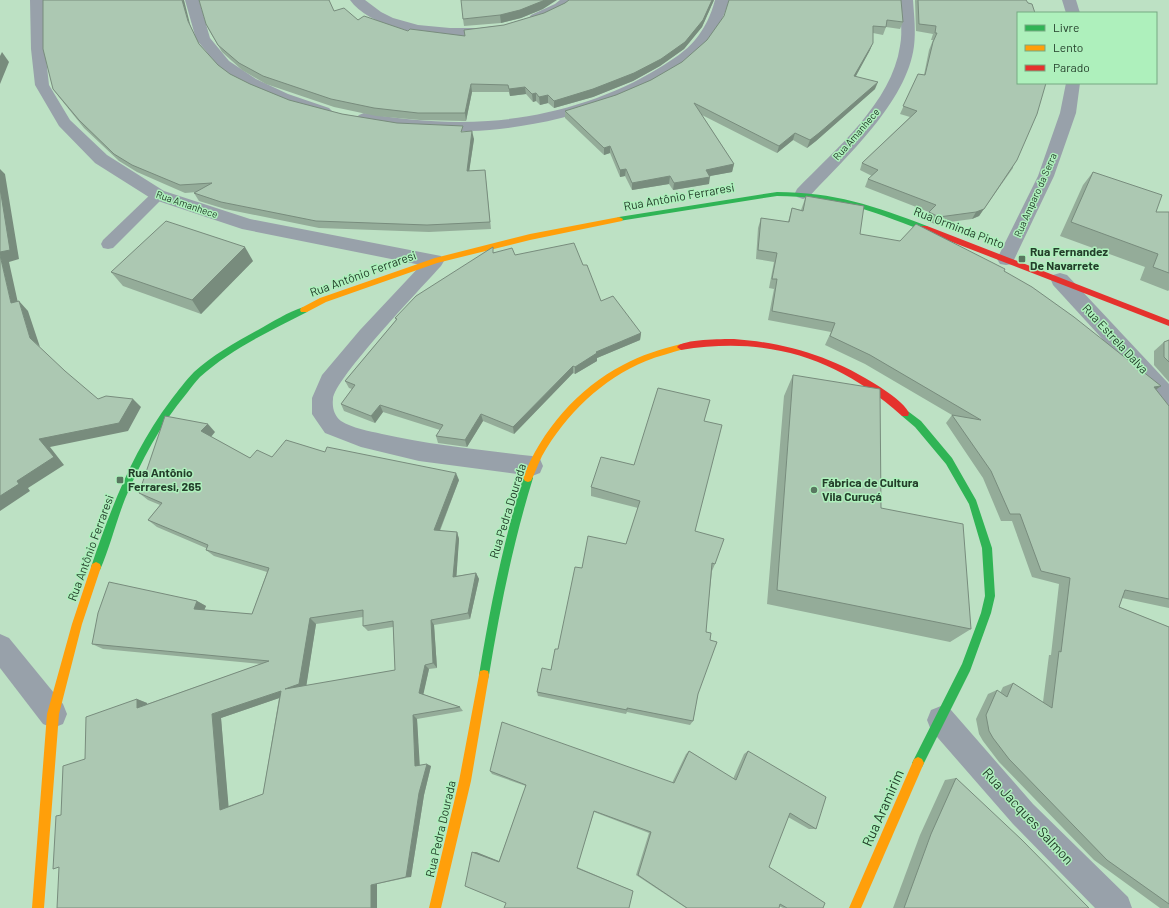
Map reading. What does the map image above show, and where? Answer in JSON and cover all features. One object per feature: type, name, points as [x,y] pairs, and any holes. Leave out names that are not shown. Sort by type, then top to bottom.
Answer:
[{"type":"street","name":"Rua Amanhece","points":[[36,0],[38,49],[42,85],[64,123],[101,159],[158,195],[248,225],[434,261]]},
{"type":"street","points":[[192,0],[203,39],[224,64],[251,82],[283,97],[327,112],[384,122],[464,127],[513,123],[543,117],[597,103],[635,87],[670,68],[698,46],[714,23],[722,0]]},
{"type":"street","points":[[357,0],[375,15],[400,25],[434,30],[464,32],[506,28]]},
{"type":"street","points":[[525,22],[538,18],[560,7],[568,0]]},
{"type":"street","name":"Rua Amanhece","points":[[804,193],[868,123],[896,82],[906,51],[906,0]]},
{"type":"street","points":[[1069,0],[1073,12]]},
{"type":"street","name":"Rua Amparo da Serra","points":[[1006,259],[1046,176],[1068,113],[1073,84]]},
{"type":"street","name":"Rua Orminda Pinto","points":[[804,193],[833,197],[871,207],[1169,323]]},
{"type":"street","name":"Rua Antônio Ferraresi","points":[[38,908],[53,714],[77,624],[105,539],[132,471],[166,412],[197,375],[245,340],[322,300],[434,261],[530,237],[630,217],[777,194],[804,193]]},
{"type":"street","points":[[434,261],[367,335],[329,381],[322,398],[323,414],[334,427],[361,438],[419,452],[532,466]]},
{"type":"street","name":"Rua Estrela Dalva","points":[[1060,280],[1169,398]]},
{"type":"street","name":"Rua Pedra Dourada","points":[[435,908],[472,743],[505,559],[532,466],[564,416],[592,387],[630,364],[665,350],[704,343],[747,342],[792,350],[831,364],[862,381],[891,401],[924,428],[951,463],[974,505],[988,552],[991,599],[972,655],[941,720]]},
{"type":"street","points":[[0,647],[53,714]]},
{"type":"street","name":"Rua Aramirim","points":[[855,908],[911,778],[941,720]]},
{"type":"street","name":"Rua Jacques Salmon","points":[[941,720],[1023,814],[1117,908]]},
{"type":"lane","points":[[108,244],[158,195]]},
{"type":"building","points":[[43,0],[182,0],[188,21],[199,44],[218,65],[230,74],[250,84],[289,100],[342,114],[397,123],[463,126],[461,132],[472,131],[467,171],[485,170],[490,222],[427,225],[316,221],[221,202],[194,193],[212,183],[180,185],[132,165],[114,154],[79,120],[53,89],[43,49]]},
{"type":"building","points":[[199,0],[329,0],[334,11],[344,8],[358,20],[364,16],[408,31],[410,29],[465,36],[464,30],[504,25],[544,13],[569,0],[712,0],[703,20],[685,42],[661,59],[634,73],[593,89],[554,101],[548,95],[539,97],[536,93],[532,94],[525,87],[509,89],[508,85],[471,84],[465,113],[418,113],[374,108],[331,99],[263,76],[239,63],[218,45],[206,24]]},
{"type":"building","points":[[461,0],[545,0],[520,10],[500,15],[463,19]]},
{"type":"building","points":[[729,0],[901,0],[903,22],[887,20],[886,27],[873,26],[873,43],[854,76],[878,82],[810,140],[795,133],[779,146],[694,103],[734,164],[706,170],[710,177],[674,183],[670,176],[632,183],[626,169],[620,170],[610,146],[604,148],[565,111],[616,95],[651,80],[682,62],[707,40],[724,16]]},
{"type":"building","points":[[918,0],[1026,0],[1028,3],[1032,4],[1035,12],[1017,12],[1017,84],[1046,84],[1037,114],[1017,160],[984,209],[976,212],[939,217],[929,212],[936,205],[868,179],[878,170],[862,163],[917,111],[903,106],[918,74],[925,75],[933,42],[937,33],[935,33],[936,26],[919,24]]},
{"type":"building","points":[[1093,172],[1162,195],[1156,212],[1169,212],[1169,273],[1153,267],[1158,254],[1071,222]]},
{"type":"building","points":[[0,188],[10,250],[0,252]]},
{"type":"building","points":[[806,196],[864,206],[860,234],[900,241],[916,224],[1005,269],[1004,271],[1032,287],[1074,317],[1161,386],[1154,387],[1169,406],[1169,599],[1125,590],[1119,607],[1169,627],[1169,904],[1107,860],[1009,759],[989,731],[986,715],[997,690],[1007,697],[1013,683],[1052,708],[1059,651],[1061,652],[1070,578],[1041,571],[1020,514],[1010,514],[991,471],[952,415],[981,420],[870,355],[830,336],[835,323],[772,311],[777,279],[772,279],[777,253],[758,250],[761,218],[789,222],[792,208],[803,211]]},
{"type":"building","points":[[166,221],[245,247],[192,300],[111,272]]},
{"type":"building","points":[[574,243],[583,265],[587,265],[601,301],[613,296],[641,333],[596,352],[597,353],[575,367],[573,366],[513,427],[481,414],[465,440],[436,436],[443,425],[380,405],[371,416],[341,404],[355,385],[345,381],[397,319],[395,318],[416,296],[493,247],[493,253],[512,248],[515,255]]},
{"type":"building","points":[[0,255],[11,303],[19,301],[30,338],[98,399],[106,396],[133,399],[119,423],[39,439],[54,457],[17,481],[19,484],[0,496]]},
{"type":"building","points":[[1169,340],[1169,362],[1164,357],[1164,342]]},
{"type":"building","points":[[793,375],[880,389],[881,508],[963,524],[971,629],[777,590]]},
{"type":"building","points":[[658,388],[710,400],[704,421],[722,425],[695,531],[724,539],[715,564],[712,563],[706,632],[711,633],[710,640],[717,642],[698,694],[693,721],[627,708],[627,710],[537,692],[542,668],[551,670],[555,649],[558,649],[575,567],[582,568],[588,536],[626,544],[640,501],[591,487],[601,457],[634,465]]},
{"type":"building","points":[[165,416],[208,424],[201,431],[250,458],[257,450],[272,457],[286,440],[325,452],[327,447],[456,473],[434,530],[457,532],[453,577],[476,573],[468,613],[431,620],[433,663],[425,665],[419,693],[460,707],[413,715],[415,766],[427,764],[419,793],[406,877],[371,885],[371,908],[57,908],[59,867],[53,869],[56,816],[61,815],[63,766],[85,759],[86,717],[137,699],[137,708],[269,661],[92,644],[98,613],[109,582],[197,601],[194,609],[252,614],[269,568],[206,550],[208,545],[148,520],[162,503],[139,493]],"holes":[[[363,610],[363,626],[393,621],[395,670],[285,689],[299,684],[310,618]],[[281,691],[263,794],[220,810],[212,714]]]},
{"type":"building","points":[[502,722],[674,783],[689,751],[736,780],[748,751],[826,797],[816,829],[790,813],[769,867],[825,903],[823,908],[787,908],[780,904],[779,908],[687,908],[638,875],[651,832],[594,811],[577,868],[633,891],[629,908],[504,908],[506,903],[465,886],[472,852],[499,862],[526,785],[490,771]]},
{"type":"building","points":[[956,778],[1022,840],[1089,908],[904,908],[931,834]]},
{"type":"traffic: fast","points":[[619,219],[777,194],[798,194],[852,203],[924,228]]},
{"type":"traffic: fast","points":[[96,567],[130,477],[152,434],[180,395],[198,374],[222,355],[304,310]]},
{"type":"traffic: fast","points":[[905,413],[918,424],[949,461],[973,503],[987,548],[990,596],[986,613],[966,667],[918,763]]},
{"type":"traffic: fast","points":[[484,675],[502,575],[528,478]]},
{"type":"traffic: slow","points":[[304,310],[323,300],[435,261],[530,237],[619,219]]},
{"type":"traffic: slow","points":[[528,478],[539,453],[554,430],[580,400],[595,387],[610,376],[643,359],[661,352],[681,347]]},
{"type":"traffic: slow","points":[[38,908],[53,714],[77,624],[96,567]]},
{"type":"traffic: slow","points":[[435,908],[465,781],[484,675]]},
{"type":"traffic: slow","points":[[855,908],[918,763]]},
{"type":"traffic: jam","points":[[924,228],[1169,323]]},
{"type":"traffic: jam","points":[[681,347],[707,343],[734,342],[760,344],[812,356],[836,366],[860,379],[882,393],[905,413]]},
{"type":"place","name":"Rua Fernandez De Navarrete","points":[[1022,259]]},
{"type":"place","name":"Rua Antônio Ferraresi, 265","points":[[120,480]]},
{"type":"place","name":"Fábrica de Cultura Vila Curuçá","points":[[814,490]]}]
